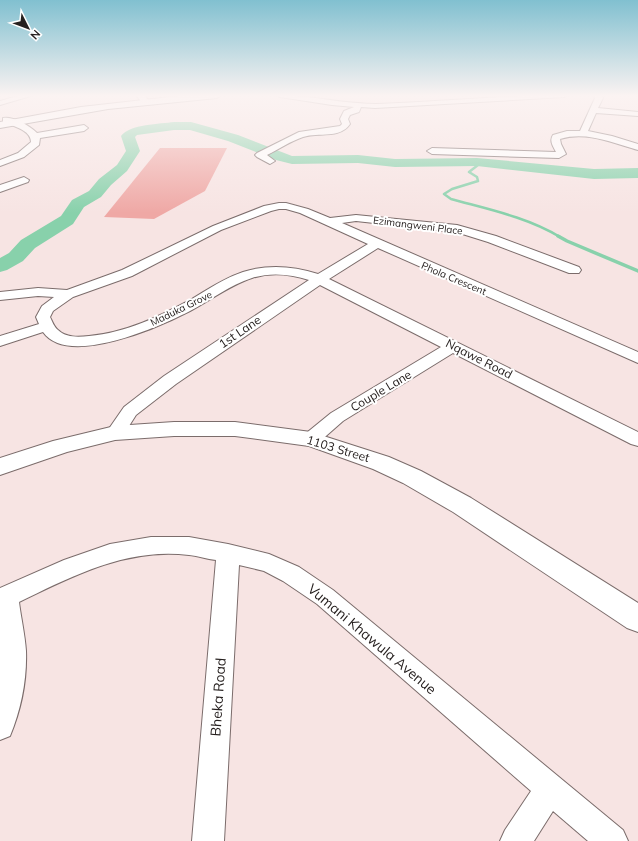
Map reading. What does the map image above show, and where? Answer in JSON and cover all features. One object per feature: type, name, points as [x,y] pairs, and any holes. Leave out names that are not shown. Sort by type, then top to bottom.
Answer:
[{"type":"street","points":[[0,163],[21,155],[36,143],[34,136],[45,134]]},
{"type":"street","points":[[270,161],[260,155],[303,134]]},
{"type":"street","points":[[432,151],[554,156],[561,154],[555,140],[556,138],[566,134]]},
{"type":"street","points":[[590,134],[610,138],[638,147]]},
{"type":"street","points":[[0,189],[24,180]]},
{"type":"street","name":"Phola Crescent","points":[[68,294],[127,273],[195,238],[268,208],[286,206],[327,222],[638,358]]},
{"type":"street","name":"Ezimangweni Place","points":[[327,222],[356,218],[457,228],[492,239],[574,270]]},
{"type":"street","name":"1st Lane","points":[[115,433],[130,411],[143,400],[213,350],[319,279],[376,244]]},
{"type":"street","name":"Maduka Grove","points":[[47,326],[53,335],[59,339],[75,342],[93,341],[128,332],[166,318],[238,279],[257,272],[274,270],[291,271],[319,279]]},
{"type":"street","name":"Nqawe Road","points":[[319,279],[638,440]]},
{"type":"street","points":[[0,296],[11,293],[38,292],[68,294]]},
{"type":"street","points":[[0,341],[47,326],[43,317],[47,309],[68,294]]},
{"type":"street","name":"Couple Lane","points":[[311,439],[337,417],[454,346]]},
{"type":"street","name":"1103 Street","points":[[0,467],[61,446],[115,433],[174,429],[235,429],[311,439],[380,463],[435,490],[462,505],[638,619]]},
{"type":"street","name":"Vumani Khawula Avenue","points":[[3,598],[72,566],[110,553],[151,546],[189,546],[269,563],[291,574],[325,597],[612,841]]},
{"type":"street","name":"Bheka Road","points":[[208,841],[228,554]]},
{"type":"street","points":[[0,726],[12,680],[13,651],[3,598]]},
{"type":"street","points":[[516,841],[550,789]]},
{"type":"shaded area","points":[[160,148],[227,148],[205,191],[154,219],[104,217]]},
{"type":"waterway","points":[[0,266],[16,257],[28,244],[67,220],[78,204],[95,194],[105,182],[122,168],[133,151],[128,136],[130,134]]},
{"type":"waterway","points":[[220,134],[292,160],[358,159],[395,163],[477,162],[594,174],[638,173]]},
{"type":"waterway","points":[[477,162],[478,165],[469,172],[477,177],[478,181],[452,189],[444,194],[451,199],[521,219],[560,237]]},
{"type":"waterway","points":[[558,236],[638,271]]}]
